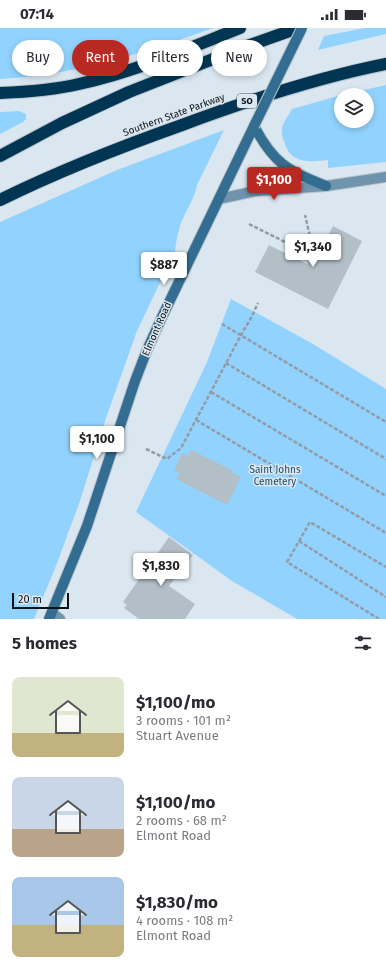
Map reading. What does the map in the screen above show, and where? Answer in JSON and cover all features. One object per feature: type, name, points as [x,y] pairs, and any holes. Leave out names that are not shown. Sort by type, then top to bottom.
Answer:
[{"type":"highway","points":[[0,93],[54,89],[106,77],[240,28]]},
{"type":"highway","points":[[0,156],[75,117],[129,92],[236,50],[298,28]]},
{"type":"highway","name":"Southern State Parkway","points":[[0,200],[78,164],[219,111],[300,84],[386,64]]},
{"type":"main road","name":"Elmont Road","points":[[54,617],[87,526],[147,350],[302,28]]},
{"type":"main road","points":[[254,126],[273,156],[282,164],[300,175],[326,186]]},
{"type":"street","points":[[219,198],[256,191],[326,186],[386,177]]},
{"type":"path","points":[[249,224],[307,253],[312,245],[305,215]]},
{"type":"path","points":[[146,449],[167,459],[181,448],[258,303]]},
{"type":"path","points":[[222,324],[386,422]]},
{"type":"path","points":[[226,363],[386,459]]},
{"type":"path","points":[[211,392],[386,496]]},
{"type":"path","points":[[196,420],[386,533]]},
{"type":"path","points":[[379,619],[286,562],[310,522],[386,566]]},
{"type":"path","points":[[299,541],[386,597]]},
{"type":"green space","points":[[0,28],[213,28],[178,40],[137,40],[137,53],[129,56],[129,40],[72,40],[72,70],[64,71],[64,40],[12,40],[12,76],[35,76],[0,79]]},
{"type":"green space","points":[[365,28],[386,28],[386,34],[318,50],[324,36]]},
{"type":"green space","points":[[386,85],[386,162],[328,168],[328,160],[302,160],[292,155],[288,151],[283,138],[282,130],[284,123],[292,109],[334,97],[334,128],[374,128],[373,88]]},
{"type":"green space","points":[[19,111],[26,114],[26,119],[0,134],[0,112]]},
{"type":"green space","points":[[224,130],[197,185],[181,223],[175,251],[137,331],[106,418],[80,501],[56,566],[34,619],[0,619],[0,222],[117,170]]},
{"type":"green space","name":"Saint Johns Cemetery","points":[[231,299],[313,344],[386,389],[386,619],[297,619],[232,581],[136,512],[207,362]]},
{"type":"building","points":[[333,226],[362,241],[328,309],[255,272],[269,245],[307,264],[310,257],[315,260]]},
{"type":"building","points":[[191,450],[232,470],[231,472],[241,477],[227,505],[176,479],[179,473],[174,471],[182,453],[188,456]]},
{"type":"building","points":[[169,537],[193,555],[169,586],[195,604],[185,619],[139,619],[124,608],[127,605],[123,602]]}]
